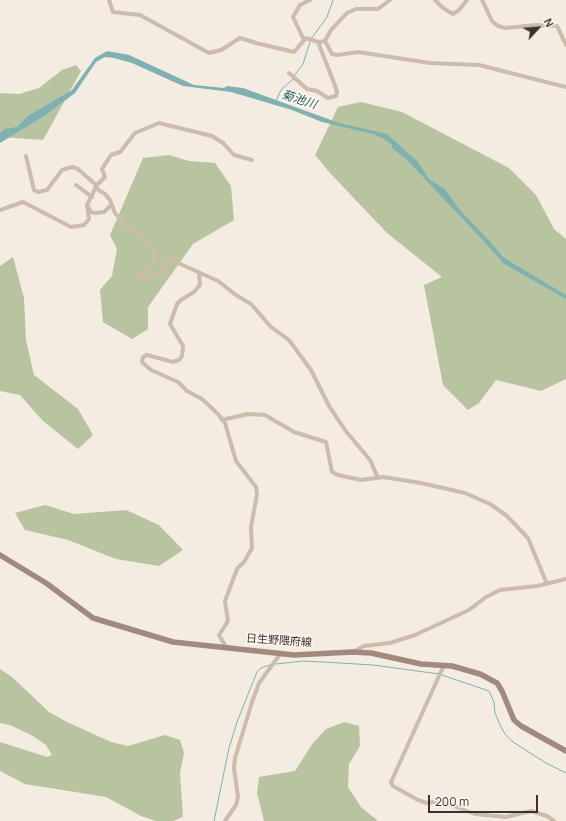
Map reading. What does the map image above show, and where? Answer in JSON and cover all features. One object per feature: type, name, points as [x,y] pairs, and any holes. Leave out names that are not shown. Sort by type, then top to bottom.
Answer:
[{"type":"main road","name":"日生野隈府線","points":[[0,555],[46,583],[93,618],[173,642],[307,655],[353,652],[377,654],[421,664],[444,664],[463,668],[490,678],[497,683],[502,691],[514,720],[520,726],[566,751]]},
{"type":"street","points":[[109,0],[113,12],[140,15],[164,30],[209,53],[221,50],[240,38],[294,52],[306,38],[318,42],[325,41]]},
{"type":"street","points":[[304,40],[293,17],[300,5],[310,0]]},
{"type":"street","points":[[325,41],[331,30],[347,13],[356,9],[378,9],[390,0]]},
{"type":"street","points":[[435,0],[443,8],[453,14],[460,10],[467,0]]},
{"type":"street","points":[[482,0],[492,20],[498,26],[509,28],[537,25],[557,26],[566,45]]},
{"type":"street","points":[[325,41],[332,54],[337,55],[358,52],[430,63],[479,65],[566,87]]},
{"type":"street","points":[[289,73],[306,89],[317,91],[328,98],[336,96],[337,92],[334,83],[318,42]]},
{"type":"street","points":[[0,210],[23,202],[68,226],[79,227],[84,225],[89,219],[87,205],[97,187],[105,177],[102,168],[111,155],[120,152],[135,133],[159,123],[212,136],[223,143],[234,155],[252,160]]},
{"type":"street","points":[[26,156],[34,190],[38,192],[48,190],[62,170],[72,167],[78,169],[105,194],[110,200],[115,213],[128,228],[142,236],[154,251],[155,257],[152,264],[139,277],[143,281],[163,271],[169,260],[218,281],[251,304],[271,327],[295,345],[311,370],[329,406],[345,430],[370,460],[378,478]]},
{"type":"street","points":[[76,185],[92,197]]},
{"type":"street","points":[[87,205],[91,212],[95,213],[104,212],[111,205]]},
{"type":"street","points":[[199,272],[200,284],[194,292],[177,304],[170,324],[183,346],[182,356],[179,360],[174,362],[147,355],[144,357],[142,362],[151,370],[174,379],[187,391],[202,399],[222,420],[236,461],[256,487],[258,494],[251,527],[252,548],[250,554],[237,569],[225,602],[228,621],[219,635],[226,647]]},
{"type":"street","points":[[222,420],[248,414],[265,415],[294,432],[326,442],[332,472],[338,475],[361,480],[383,477],[441,487],[465,493],[490,504],[508,516],[528,538],[547,584]]},
{"type":"street","points":[[353,652],[364,646],[390,643],[415,635],[470,610],[486,597],[500,590],[547,584],[566,579]]},
{"type":"street","points":[[225,821],[236,805],[238,797],[234,768],[235,758],[252,702],[259,683],[280,653]]},
{"type":"street","points":[[444,664],[391,782],[393,786],[418,800],[427,803],[440,801],[475,814],[506,817],[532,811],[547,816],[554,821]]},
{"type":"green space","points":[[76,65],[81,71],[43,140],[0,137],[0,93],[19,94],[39,88],[62,70]]},
{"type":"green space","points":[[361,102],[402,112],[509,168],[536,195],[554,229],[566,239],[566,379],[541,391],[496,380],[479,403],[468,410],[443,385],[424,285],[442,277],[387,233],[315,155],[338,107]]},
{"type":"green space","points":[[169,155],[189,161],[215,163],[231,186],[234,220],[193,244],[148,307],[148,329],[132,339],[103,322],[100,290],[112,276],[117,249],[110,235],[143,158]]},
{"type":"green space","points":[[13,257],[24,298],[26,340],[34,375],[78,409],[93,435],[78,449],[43,421],[20,395],[0,391],[0,266]]},
{"type":"green space","points":[[45,505],[74,514],[126,510],[159,525],[183,550],[159,566],[116,559],[68,540],[25,530],[15,513]]},
{"type":"green space","points":[[0,669],[12,677],[49,712],[111,742],[128,746],[165,735],[180,740],[184,753],[180,773],[183,817],[173,821],[156,821],[141,816],[106,797],[25,784],[0,771],[0,742],[47,757],[52,755],[46,745],[33,736],[10,725],[0,723]]},
{"type":"green space","points":[[344,722],[359,726],[360,746],[349,764],[348,787],[361,807],[378,821],[264,821],[257,793],[259,777],[295,771],[313,743],[326,729]]},
{"type":"water","points":[[107,51],[129,55],[194,85],[243,88],[339,123],[387,134],[417,161],[430,180],[445,189],[459,209],[504,258],[566,295],[566,299],[503,263],[406,159],[392,148],[392,145],[386,140],[373,134],[322,122],[292,110],[231,92],[183,86],[132,63],[114,58],[105,57],[96,62],[75,93],[44,116],[0,143],[0,133],[5,129],[17,127],[28,116],[72,90],[95,58]]},
{"type":"waterway","points":[[311,39],[327,17],[333,0]]},
{"type":"waterway","points":[[294,76],[303,64],[310,42]]},
{"type":"waterway","name":"菊池川","points":[[276,101],[281,90],[293,79]]},
{"type":"waterway","points":[[276,664],[303,661],[373,665],[439,674]]},
{"type":"waterway","points":[[214,821],[229,748],[237,722],[257,672],[261,668],[270,665]]},
{"type":"waterway","points":[[442,675],[489,691],[494,702],[495,713],[505,734],[513,742],[546,763],[566,773]]}]
